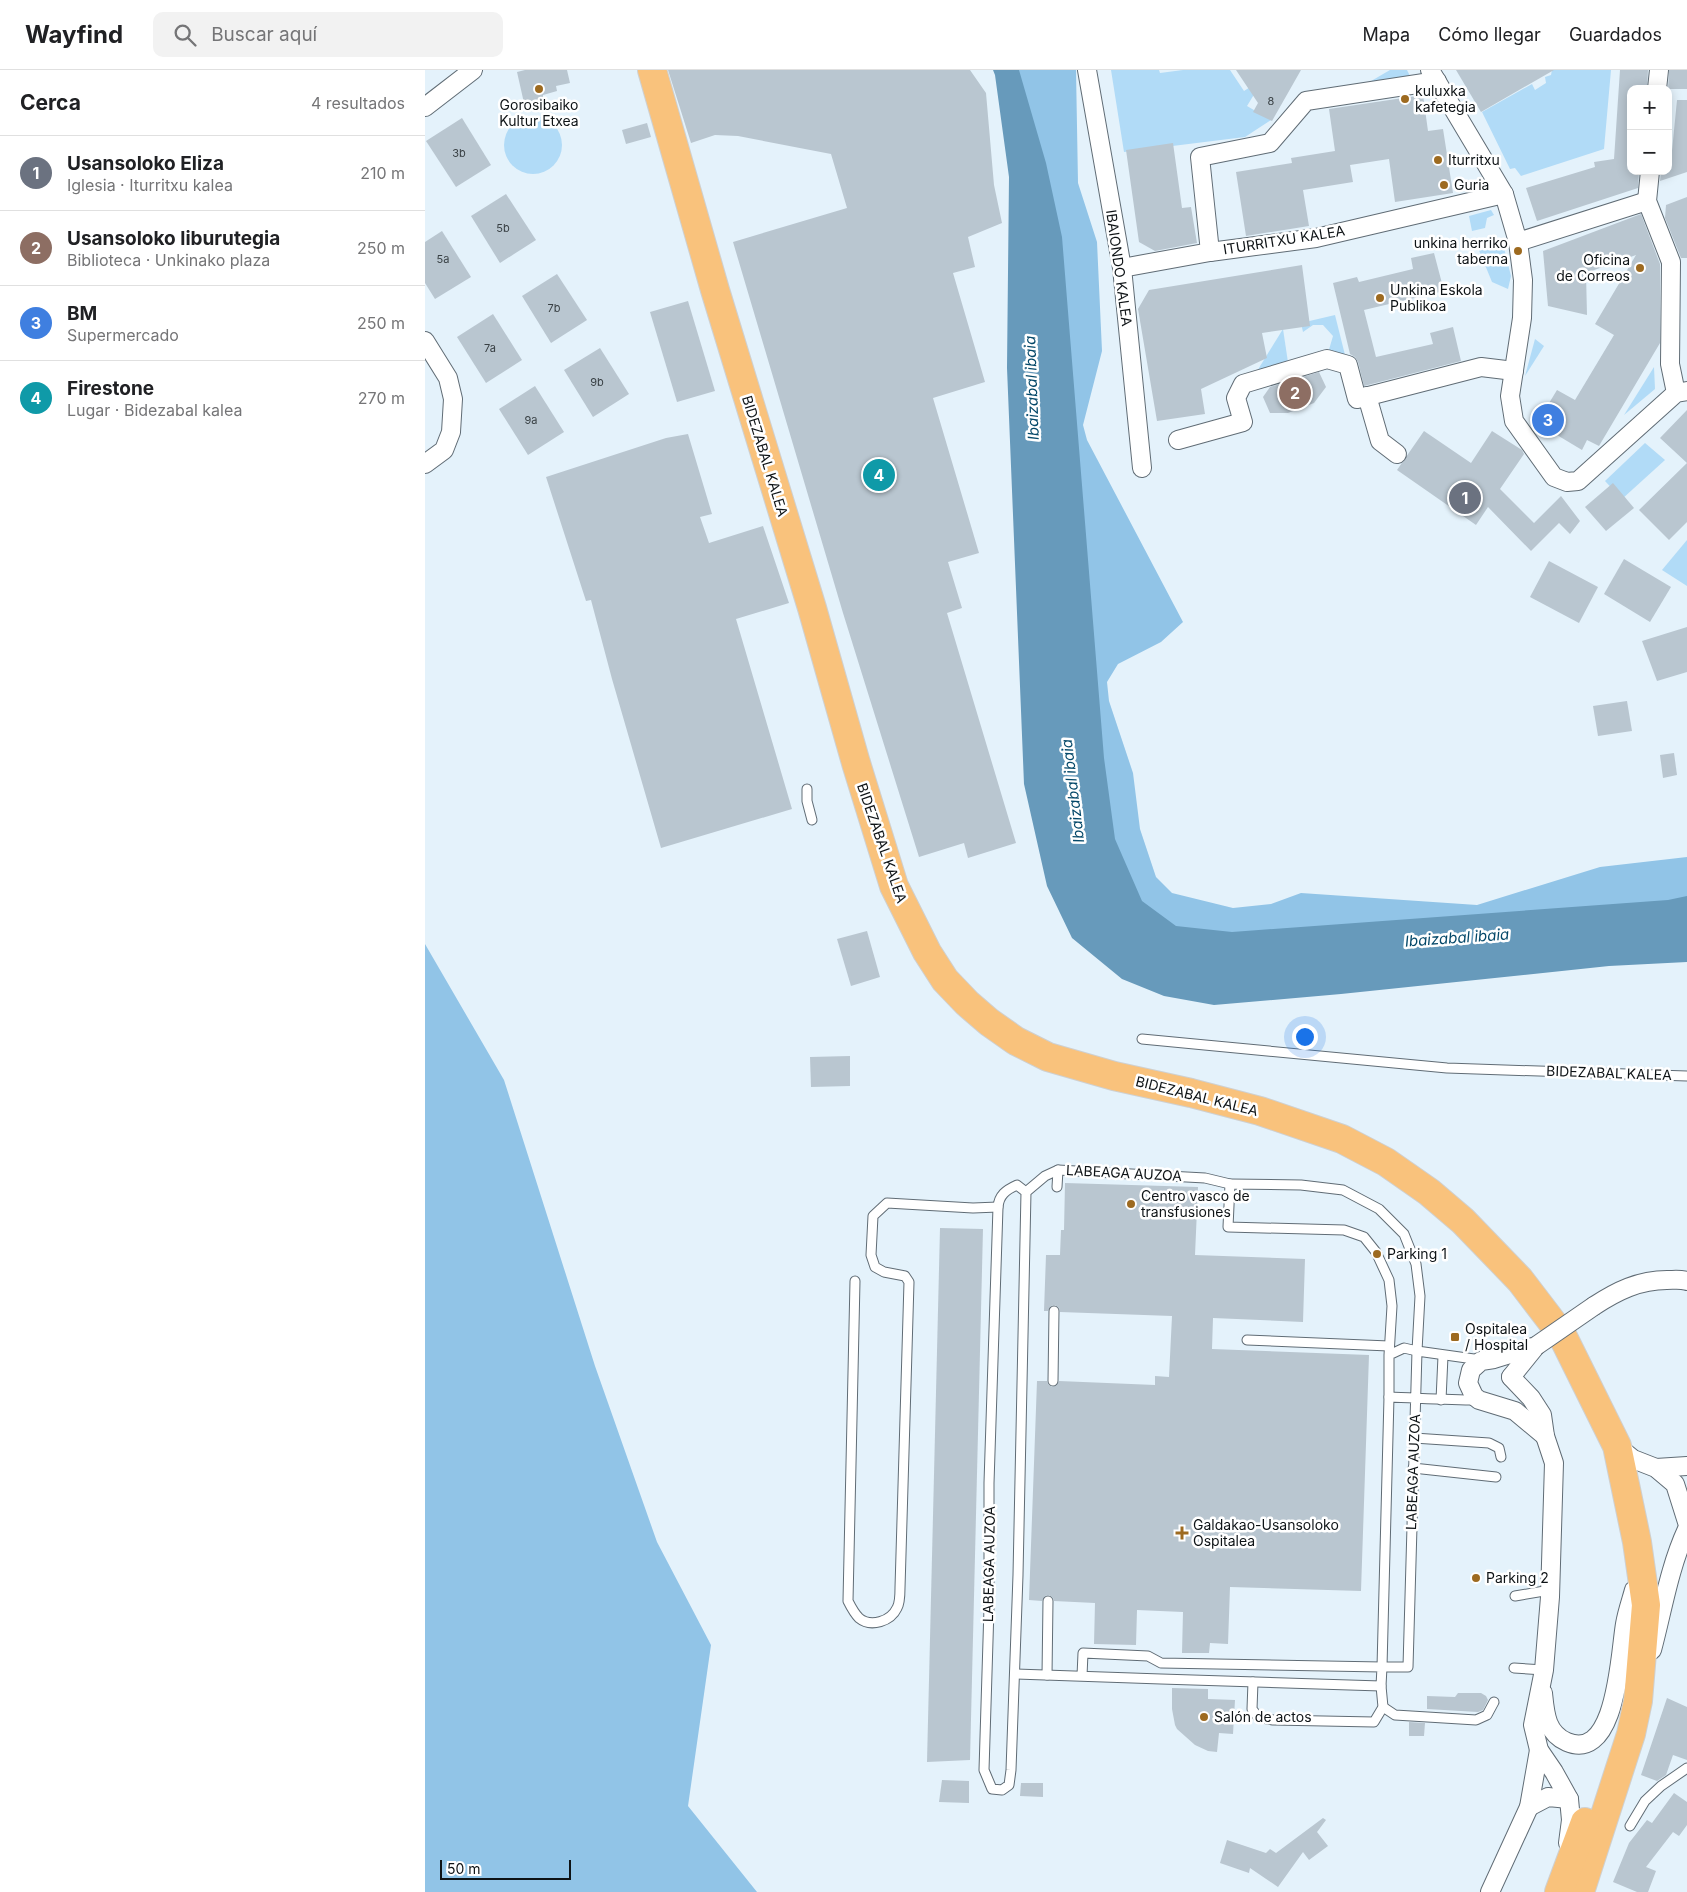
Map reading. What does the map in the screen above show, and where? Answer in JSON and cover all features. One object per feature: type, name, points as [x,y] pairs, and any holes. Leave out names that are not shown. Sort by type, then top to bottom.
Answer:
[{"type":"highway","name":"BIDEZABAL KALEA","points":[[652,70],[718,300],[815,617],[856,763],[894,886],[927,952],[945,980],[989,1022],[1016,1041],[1048,1057],[1114,1076],[1191,1093],[1260,1112],[1342,1139],[1386,1162],[1429,1192],[1449,1209],[1520,1280],[1562,1335],[1617,1446],[1637,1542]]},
{"type":"highway","points":[[1567,1888],[1592,1803],[1619,1723],[1632,1648],[1637,1542]]},
{"type":"highway","points":[[1567,1888],[1625,1752],[1638,1701],[1646,1605],[1637,1542]]},
{"type":"street","points":[[425,107],[473,70]]},
{"type":"street","name":"IBAIONDO KALEA","points":[[1087,70],[1121,268],[1142,468]]},
{"type":"street","points":[[1657,85],[1659,70]]},
{"type":"street","points":[[1210,252],[1200,158],[1270,143],[1306,101],[1433,76],[1504,194],[1518,242],[1523,280],[1522,318],[1510,396],[1514,421],[1554,477],[1567,482],[1578,481],[1682,392],[1670,364],[1671,262],[1647,201],[1649,175]]},
{"type":"street","name":"ITURRITXU KALEA","points":[[1121,268],[1210,252],[1316,238],[1504,194]]},
{"type":"street","points":[[1518,242],[1647,201]]},
{"type":"street","points":[[425,341],[448,378],[453,399],[451,432],[444,450],[425,464]]},
{"type":"street","points":[[1178,440],[1243,422],[1236,398],[1243,384],[1327,360],[1348,365],[1380,441],[1397,454]]},
{"type":"street","points":[[1362,398],[1481,367],[1514,371]]},
{"type":"street","points":[[1485,1401],[1505,1397],[1511,1384],[1511,1377],[1536,1346],[1616,1292],[1656,1280],[1687,1281]]},
{"type":"street","points":[[1536,1346],[1488,1360],[1471,1370],[1468,1383],[1474,1396],[1515,1410],[1545,1436]]},
{"type":"street","points":[[1488,1360],[1499,1361],[1507,1368],[1511,1377],[1531,1398],[1542,1416],[1545,1436],[1554,1463],[1551,1590],[1542,1678],[1533,1726],[1539,1750],[1569,1799],[1571,1820],[1567,1888]]},
{"type":"street","points":[[1617,1446],[1633,1459],[1656,1468],[1675,1484],[1687,1522]]},
{"type":"street","points":[[1656,1468],[1687,1466]]},
{"type":"street","points":[[1638,1701],[1659,1625],[1663,1600],[1678,1548],[1687,1529]]},
{"type":"street","points":[[1542,1678],[1548,1724],[1552,1730],[1564,1741],[1576,1745],[1586,1744],[1597,1737],[1608,1718],[1616,1688],[1625,1622],[1634,1590]]},
{"type":"street","points":[[1490,1892],[1529,1807],[1539,1750]]},
{"type":"street","points":[[1529,1807],[1548,1797],[1569,1799]]},
{"type":"lane","points":[[807,789],[807,801],[812,820]]},
{"type":"lane","name":"BIDEZABAL KALEA","points":[[1143,1039],[1447,1068],[1687,1076]]},
{"type":"lane","points":[[1057,1187],[1059,1170]]},
{"type":"lane","name":"LABEAGA AUZOA","points":[[998,1207],[989,1484],[989,1608],[984,1770],[992,1789],[1002,1790],[1009,1785],[1015,1674],[1026,1192],[1045,1176],[1059,1170],[1205,1178],[1230,1184],[1301,1185],[1343,1190],[1379,1209],[1404,1234],[1416,1264],[1420,1296],[1407,1668],[1382,1666],[1161,1664],[1148,1656],[1083,1653],[1082,1676]]},
{"type":"lane","points":[[1230,1184],[1228,1227],[1344,1230],[1364,1237],[1376,1252],[1389,1280],[1392,1306],[1389,1350],[1389,1397]]},
{"type":"lane","points":[[855,1281],[848,1601],[860,1619],[867,1622],[879,1622],[889,1619],[898,1607],[900,1588],[909,1282],[905,1276],[884,1272],[875,1267],[871,1255],[873,1216],[887,1202],[973,1208],[998,1207],[999,1200],[1006,1190],[1017,1185],[1026,1192]]},
{"type":"lane","points":[[1053,1381],[1055,1311]]},
{"type":"lane","points":[[1247,1340],[1389,1350],[1404,1348],[1443,1356],[1488,1360]]},
{"type":"lane","points":[[1441,1400],[1443,1356]]},
{"type":"lane","name":"LABEAGA AUZOA","points":[[1383,1707],[1381,1686],[1389,1397],[1415,1397]]},
{"type":"lane","points":[[1415,1397],[1441,1400],[1485,1401]]},
{"type":"lane","points":[[1414,1438],[1489,1443],[1499,1448],[1501,1458]]},
{"type":"lane","points":[[1413,1468],[1496,1477]]},
{"type":"lane","points":[[1515,1596],[1551,1590]]},
{"type":"lane","points":[[1047,1675],[1048,1601]]},
{"type":"lane","points":[[1514,1668],[1542,1678]]},
{"type":"lane","points":[[1015,1674],[1381,1686]]},
{"type":"lane","points":[[1253,1682],[1252,1709],[1258,1717],[1273,1720],[1374,1722],[1383,1707],[1395,1716],[1476,1720],[1487,1715],[1494,1702]]},
{"type":"lane","points":[[1630,1826],[1645,1801],[1661,1786],[1687,1768]]},
{"type":"shaded area","points":[[1015,70],[1076,70],[1078,183],[1097,242],[1102,351],[1083,425],[1087,440],[1183,622],[1161,642],[1118,664],[1107,682],[1109,701],[1133,773],[1140,829],[1156,877],[1172,893],[1233,908],[1271,904],[1301,893],[1477,905],[1600,867],[1687,857],[1687,956],[1133,976],[1043,665]]},
{"type":"shaded area","points":[[1111,70],[1159,70],[1160,73],[1183,70],[1230,70],[1244,91],[1264,78],[1247,106],[1271,120],[1245,137],[1124,152]]},
{"type":"shaded area","points":[[1390,70],[1407,70],[1412,80],[1366,84]]},
{"type":"shaded area","points":[[1552,70],[1611,70],[1604,149],[1521,176],[1515,168],[1510,169],[1482,112],[1532,84],[1535,90],[1546,83],[1545,77],[1551,75]]},
{"type":"shaded area","points":[[533,116],[544,118],[557,129],[562,145],[560,156],[549,169],[533,174],[522,172],[509,161],[504,145],[506,134],[517,121]]},
{"type":"shaded area","points":[[1491,210],[1494,215],[1487,218],[1485,228],[1472,231],[1469,216]]},
{"type":"shaded area","points":[[1488,239],[1503,244],[1511,276],[1508,289],[1492,282],[1476,243]]},
{"type":"shaded area","points":[[1335,315],[1345,355],[1328,353],[1333,336],[1323,325],[1313,325],[1303,332],[1301,323]]},
{"type":"shaded area","points":[[1283,329],[1289,369],[1254,376]]},
{"type":"shaded area","points":[[1535,339],[1544,346],[1525,376]]},
{"type":"shaded area","points":[[1654,367],[1655,389],[1624,415]]},
{"type":"shaded area","points":[[1645,443],[1665,460],[1622,499],[1605,481]]},
{"type":"shaded area","points":[[1687,540],[1687,586],[1662,570]]},
{"type":"shaded area","points":[[425,944],[504,1080],[595,1366],[657,1542],[711,1645],[688,1806],[757,1892],[425,1892]]},
{"type":"water","name":"Ibaizabal ibaia","points":[[993,70],[1019,70],[1046,163],[1062,237],[1104,758],[1115,839],[1142,901],[1176,926],[1232,932],[1668,900],[1687,896],[1687,962],[1609,966],[1341,994],[1214,1005],[1164,996],[1122,979],[1072,938],[1047,886],[1024,784],[1007,368],[1009,177]]},
{"type":"building","name":"Gorosibaiko Kultur Etxea","points":[[525,70],[567,70],[570,83],[556,86],[557,91],[543,95],[543,99],[524,103],[517,72]]},
{"type":"building","points":[[668,70],[970,70],[986,93],[994,185],[1002,223],[968,237],[975,267],[953,273],[985,382],[933,398],[979,553],[948,562],[962,608],[947,613],[1016,843],[968,858],[964,843],[919,857],[843,613],[733,242],[847,208],[831,154],[738,136],[715,135],[691,143]]},
{"type":"building","points":[[1236,70],[1301,70],[1272,121],[1253,112],[1258,103]]},
{"type":"building","points":[[1456,70],[1554,70],[1481,112]]},
{"type":"building","points":[[1620,70],[1648,70],[1647,85],[1627,85],[1627,175],[1639,175],[1638,188],[1537,221],[1526,188],[1595,167],[1594,162],[1614,159]]},
{"type":"building","points":[[1669,70],[1687,70],[1687,89],[1672,89],[1672,85],[1668,85]]},
{"type":"building","points":[[1423,95],[1428,131],[1443,129],[1453,193],[1395,202],[1389,159],[1350,165],[1353,182],[1303,190],[1309,226],[1246,236],[1236,172],[1292,163],[1291,158],[1335,151],[1329,109]]},
{"type":"building","points":[[1677,100],[1687,100],[1687,172],[1660,181],[1661,175],[1672,175],[1672,151]]},
{"type":"building","points":[[462,118],[491,165],[456,187],[426,141]]},
{"type":"building","points":[[647,123],[651,137],[626,144],[622,130]]},
{"type":"building","points":[[1173,143],[1182,208],[1191,207],[1197,243],[1155,251],[1139,242],[1126,150]]},
{"type":"building","points":[[506,194],[536,240],[500,263],[471,216]]},
{"type":"building","points":[[1687,197],[1687,258],[1681,258],[1665,218],[1666,205]]},
{"type":"building","points":[[1641,214],[1660,264],[1660,343],[1599,446],[1587,440],[1582,450],[1537,423],[1557,390],[1575,400],[1614,335],[1595,324],[1636,255],[1586,273],[1587,315],[1548,306],[1543,251]]},
{"type":"building","points":[[442,231],[471,277],[435,299],[425,283],[425,242]]},
{"type":"building","points":[[1434,253],[1444,291],[1364,310],[1376,357],[1433,344],[1430,333],[1453,327],[1461,361],[1364,386],[1358,362],[1350,354],[1333,283],[1357,277],[1359,282],[1413,269],[1411,258]]},
{"type":"building","points":[[1302,265],[1310,326],[1262,333],[1267,358],[1201,389],[1205,414],[1157,421],[1138,309],[1149,290]]},
{"type":"building","points":[[557,274],[587,320],[551,343],[522,296]]},
{"type":"building","points":[[688,301],[715,391],[677,402],[650,312]]},
{"type":"building","points":[[493,314],[522,360],[486,383],[457,337]]},
{"type":"building","points":[[600,348],[629,394],[593,417],[564,370]]},
{"type":"building","points":[[1319,372],[1326,387],[1314,403],[1288,413],[1270,413],[1263,397],[1270,387]]},
{"type":"building","points":[[535,386],[564,432],[528,455],[499,409]]},
{"type":"building","points":[[1687,410],[1687,463],[1660,438]]},
{"type":"building","points":[[1424,431],[1471,463],[1492,431],[1522,450],[1524,454],[1500,489],[1534,523],[1561,496],[1580,521],[1570,534],[1559,523],[1531,551],[1488,507],[1476,525],[1397,470]]},
{"type":"building","points":[[688,434],[712,514],[700,517],[709,543],[763,526],[789,603],[736,619],[792,809],[661,848],[591,600],[586,601],[546,477],[666,438]]},
{"type":"building","points":[[1687,463],[1687,522],[1669,540],[1639,510]]},
{"type":"building","points":[[1613,483],[1634,508],[1606,531],[1585,507]]},
{"type":"building","points":[[1624,559],[1671,587],[1650,622],[1604,594]]},
{"type":"building","points":[[1549,561],[1598,587],[1579,623],[1530,597]]},
{"type":"building","points":[[1687,627],[1687,672],[1657,681],[1642,641]]},
{"type":"building","points":[[1627,701],[1632,731],[1598,736],[1593,706]]},
{"type":"building","points":[[1674,753],[1677,775],[1663,778],[1660,755]]},
{"type":"building","points":[[867,931],[880,977],[851,986],[837,939]]},
{"type":"building","points":[[850,1056],[850,1086],[811,1087],[810,1057]]},
{"type":"building","points":[[1065,1183],[1198,1187],[1195,1255],[1305,1259],[1303,1322],[1213,1318],[1212,1349],[1369,1355],[1361,1591],[1230,1587],[1228,1644],[1210,1643],[1209,1653],[1182,1653],[1183,1612],[1137,1610],[1136,1645],[1094,1644],[1095,1603],[1054,1601],[1049,1595],[1045,1596],[1042,1601],[1029,1600],[1037,1381],[1047,1381],[1052,1387],[1056,1386],[1059,1381],[1155,1385],[1155,1376],[1169,1377],[1172,1316],[1060,1312],[1059,1308],[1055,1305],[1051,1306],[1048,1311],[1044,1311],[1046,1255],[1060,1255],[1061,1230],[1064,1230]]},
{"type":"building","points":[[940,1228],[983,1229],[970,1760],[927,1762]]},
{"type":"building","name":"Salón de actos","points":[[1172,1688],[1208,1689],[1208,1699],[1235,1700],[1233,1734],[1219,1733],[1217,1752],[1208,1751],[1195,1745],[1177,1729],[1172,1709]]},
{"type":"building","points":[[1458,1693],[1481,1693],[1488,1700],[1483,1710],[1478,1712],[1427,1709],[1427,1696],[1455,1697]]},
{"type":"building","points":[[1667,1698],[1687,1707],[1687,1760],[1673,1755],[1666,1775],[1657,1781],[1641,1775]]},
{"type":"building","points":[[1409,1722],[1425,1723],[1424,1736],[1409,1736]]},
{"type":"building","points":[[942,1780],[969,1781],[969,1803],[939,1802]]},
{"type":"building","points":[[1021,1783],[1043,1783],[1043,1797],[1020,1796]]},
{"type":"building","points":[[1674,1793],[1687,1802],[1687,1825],[1679,1836],[1673,1832],[1646,1867],[1656,1871],[1648,1892],[1637,1892],[1613,1882],[1629,1843],[1647,1820],[1652,1823]]},
{"type":"building","points":[[1323,1818],[1326,1820],[1317,1832],[1328,1846],[1309,1860],[1303,1852],[1278,1887],[1250,1868],[1249,1873],[1220,1863],[1227,1840],[1266,1853],[1270,1849],[1276,1853]]},
{"type":"place","name":"Gorosibaiko Kultur Etxea","points":[[539,89]]},
{"type":"place","name":"kuluxka kafetegia","points":[[1405,99]]},
{"type":"place","name":"Iturritxu","points":[[1438,160]]},
{"type":"place","name":"Guria","points":[[1444,185]]},
{"type":"place","name":"unkina herriko taberna","points":[[1518,251]]},
{"type":"place","name":"Oficina de Correos","points":[[1640,268]]},
{"type":"place","name":"Unkina Eskola Publikoa","points":[[1380,298]]},
{"type":"place","name":"Usansoloko liburutegia","points":[[1295,393]]},
{"type":"place","name":"BM","points":[[1548,420]]},
{"type":"place","name":"Firestone","points":[[879,475]]},
{"type":"place","name":"Usansoloko Eliza","points":[[1465,498]]},
{"type":"place","name":"Centro vasco de transfusiones","points":[[1131,1204]]},
{"type":"place","name":"Parking 1","points":[[1377,1254]]},
{"type":"place","name":"Ospitalea / Hospital","points":[[1455,1337]]},
{"type":"place","name":"Galdakao-Usansoloko Ospitalea","points":[[1182,1533]]},
{"type":"place","name":"Parking 2","points":[[1476,1578]]},
{"type":"place","name":"Salón de actos","points":[[1204,1717]]}]
